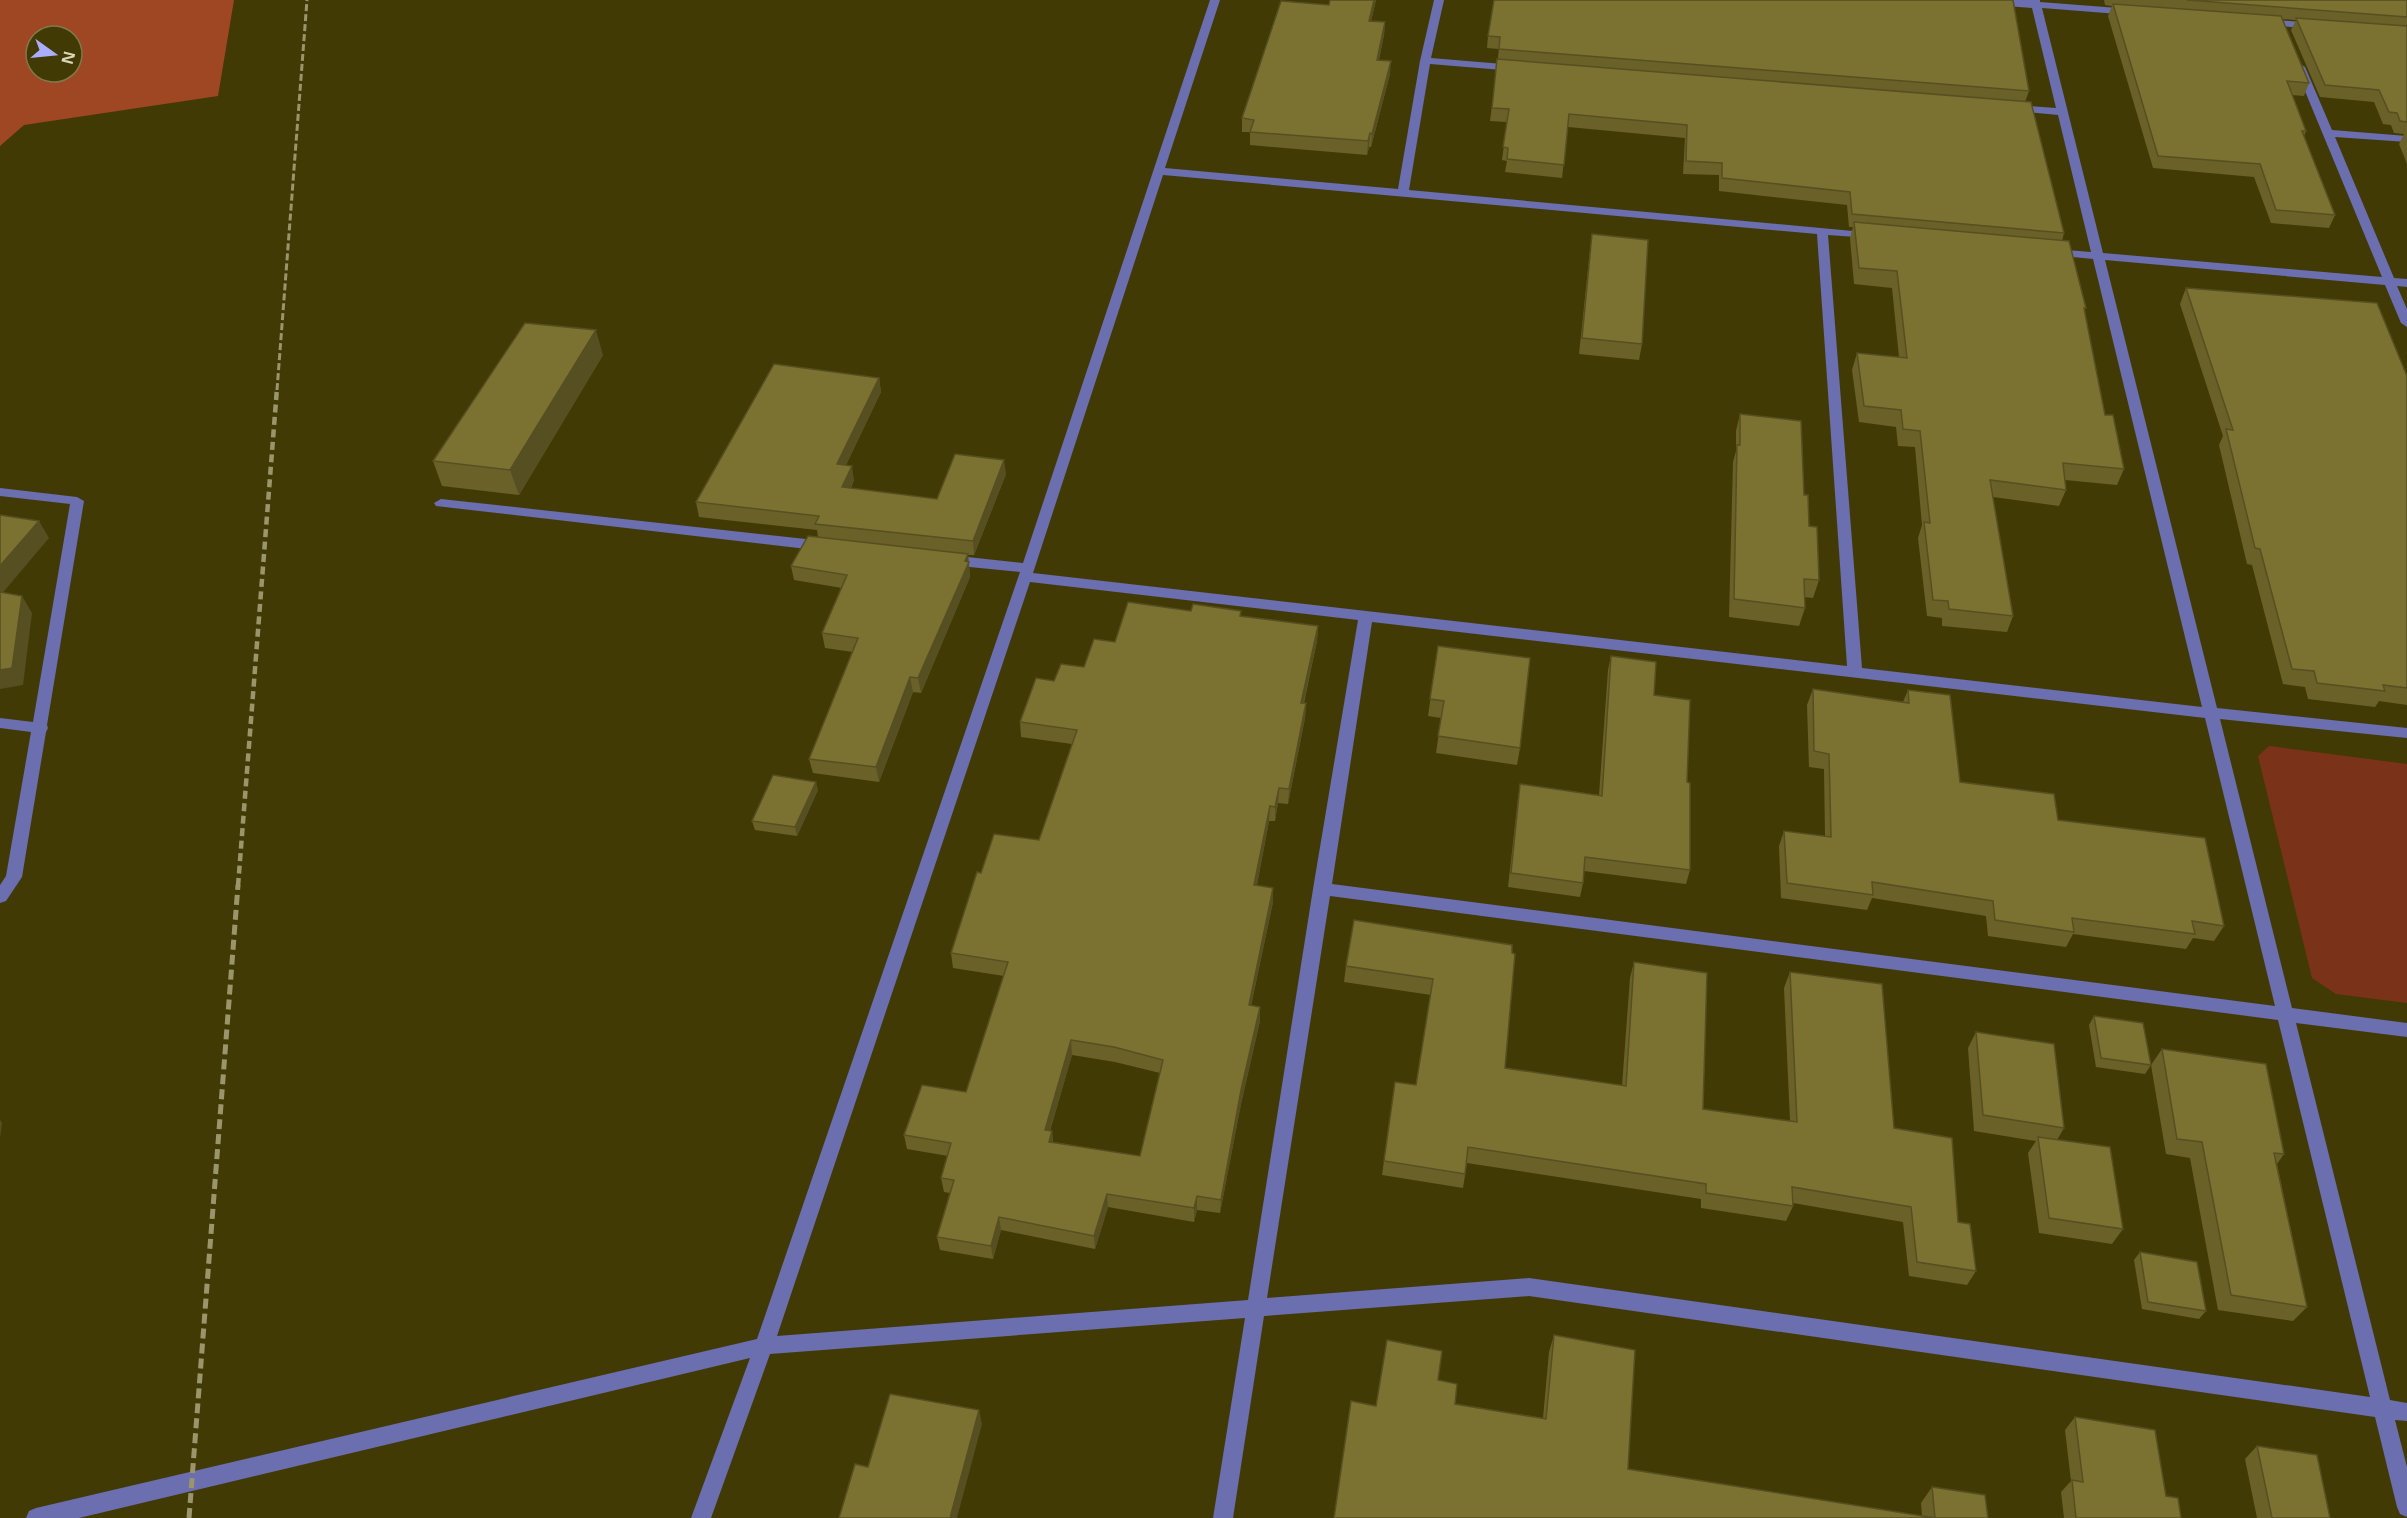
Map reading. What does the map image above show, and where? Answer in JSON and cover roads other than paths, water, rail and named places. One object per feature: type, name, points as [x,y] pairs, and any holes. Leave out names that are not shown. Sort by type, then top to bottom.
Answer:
[{"type":"street","points":[[701,1518],[764,1346],[1026,573],[1215,0]]},
{"type":"street","points":[[1403,194],[1425,61],[1439,0]]},
{"type":"street","points":[[1966,0],[2036,3],[2141,13]]},
{"type":"street","points":[[2036,3],[2407,1508]]},
{"type":"street","points":[[2258,21],[2283,29],[2327,27]]},
{"type":"street","points":[[2295,56],[2407,323]]},
{"type":"street","points":[[1425,61],[1532,70]]},
{"type":"street","points":[[2004,107],[2063,112]]},
{"type":"street","points":[[2327,133],[2407,139]]},
{"type":"street","points":[[1159,171],[1880,236]]},
{"type":"street","points":[[1822,230],[1855,672]]},
{"type":"street","points":[[2042,251],[2407,283]]},
{"type":"street","points":[[0,492],[77,501],[14,877],[0,897]]},
{"type":"street","points":[[441,503],[840,548]]},
{"type":"street","points":[[933,558],[1026,573],[1366,616],[2211,713],[2407,733]]},
{"type":"street","points":[[1223,1518],[1366,616]]},
{"type":"street","points":[[0,723],[40,728]]},
{"type":"street","points":[[1321,889],[2407,1030]]},
{"type":"street","points":[[36,1518],[764,1346],[1529,1287],[2407,1412]]},
{"type":"railway","points":[[277,390],[307,0]]},
{"type":"railway","points":[[238,886],[277,388]]},
{"type":"railway","points":[[189,1518],[238,885]]}]
